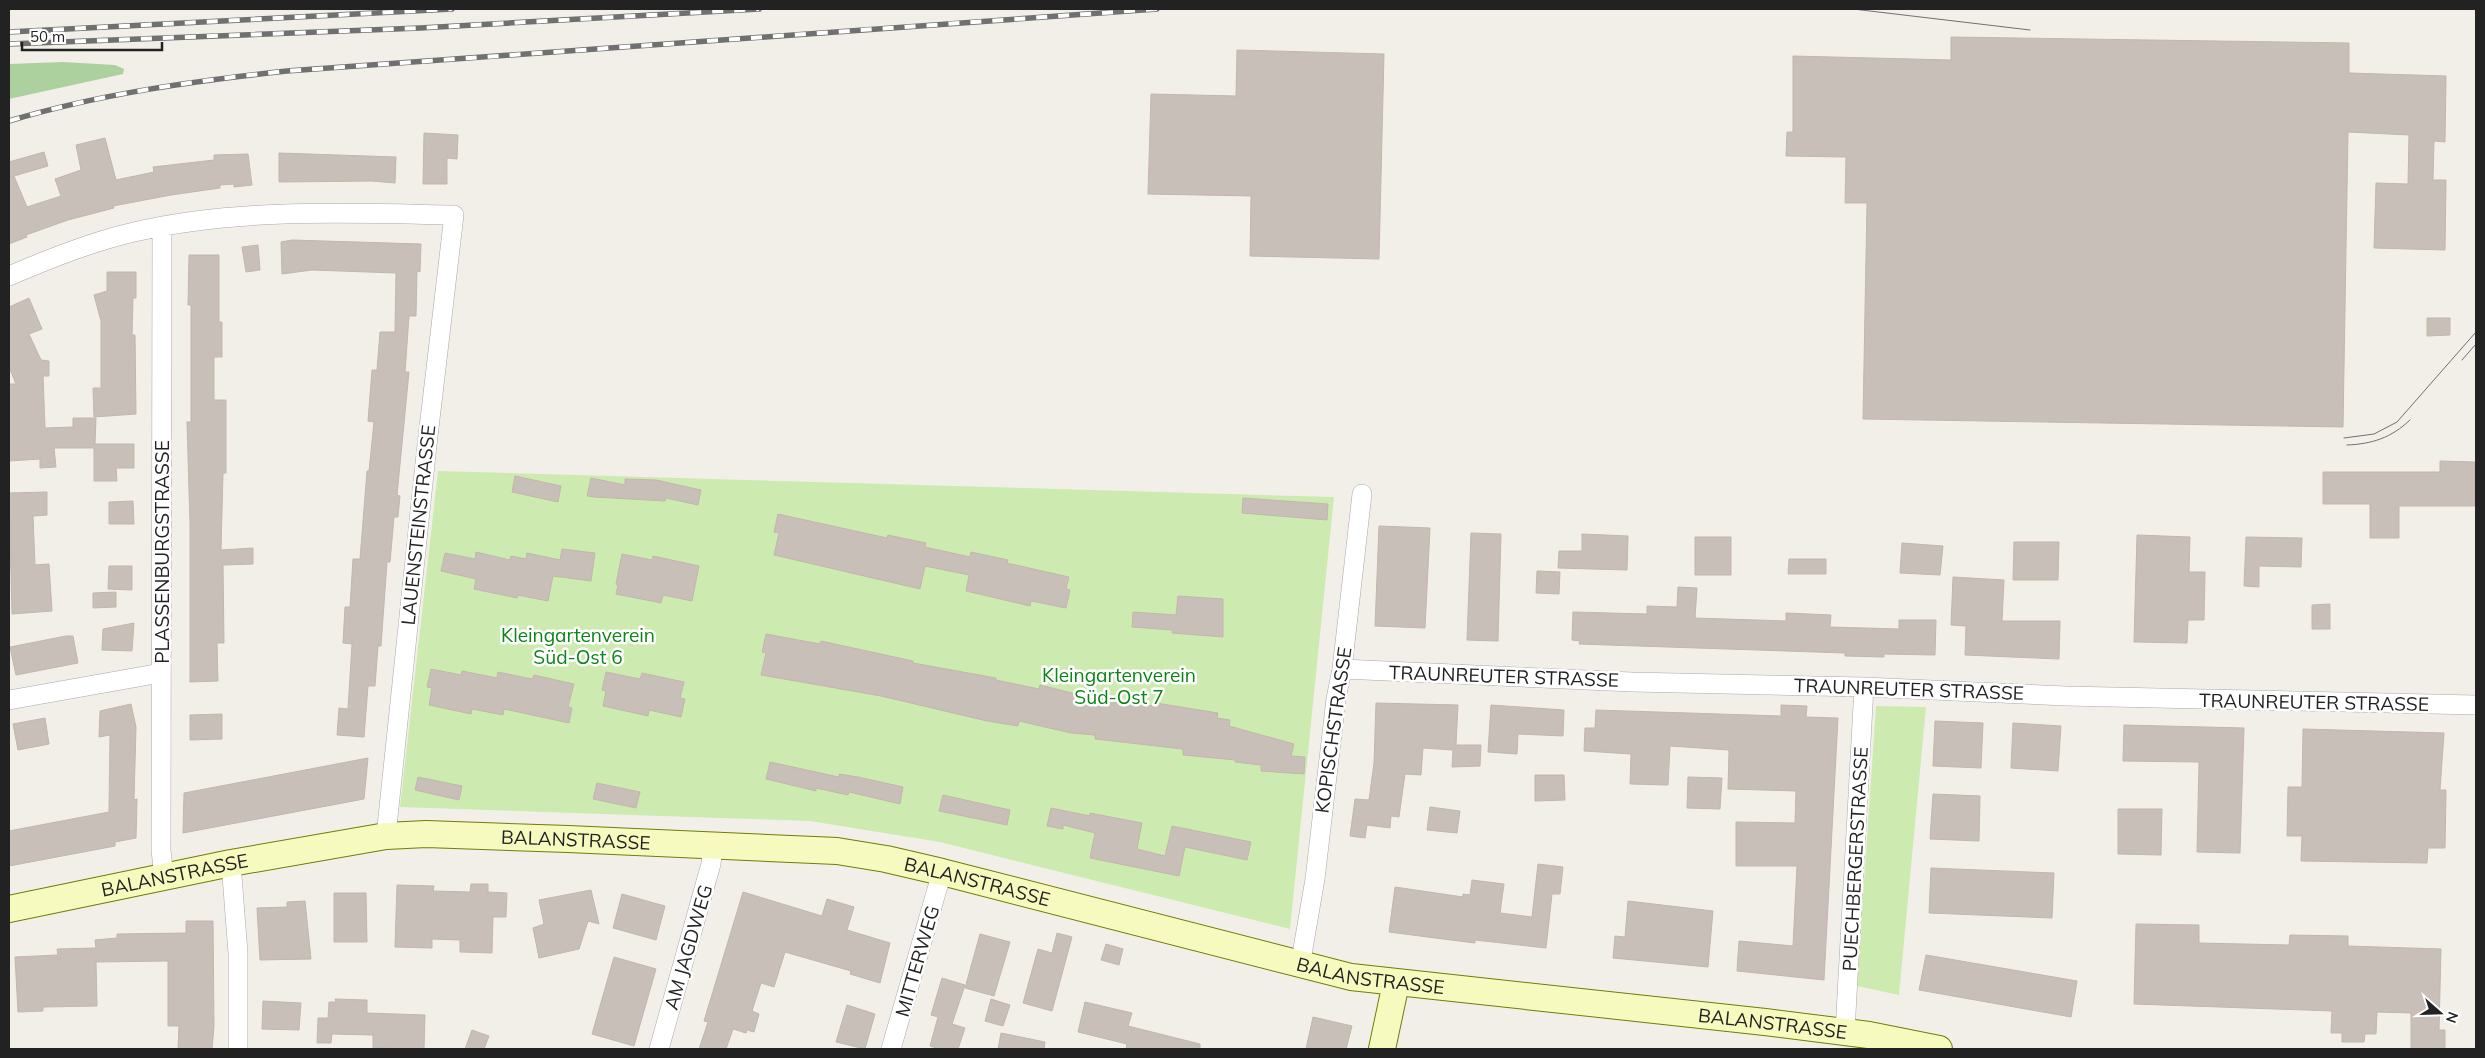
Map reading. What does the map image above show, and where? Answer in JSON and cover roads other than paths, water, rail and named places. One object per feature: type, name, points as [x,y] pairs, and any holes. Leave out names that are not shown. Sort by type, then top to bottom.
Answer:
[{"type":"street","name":"LAUENSTEINSTRASSE","points":[[162,227],[275,214],[454,215],[426,454],[386,836]]},
{"type":"street","points":[[9,276],[86,247],[133,232],[162,227]]},
{"type":"street","name":"PLASSENBURGSTRASSE","points":[[162,227],[161,850],[164,878]]},
{"type":"street","name":"KOPISCHSTRASSE","points":[[1300,966],[1315,879],[1362,494]]},
{"type":"street","name":"TRAUNREUTER STRASSE","points":[[1342,669],[1632,682],[1864,687],[2218,701],[2476,705]]},
{"type":"street","points":[[9,700],[161,673]]},
{"type":"street","name":"PUECHBERGERSTRASSE","points":[[1860,1039],[1864,687]]},
{"type":"street","name":"BALANSTRASSE","points":[[9,908],[164,878],[231,862],[386,836],[436,835],[837,851],[886,859],[942,872],[1300,966],[1351,977],[1939,1049]]},
{"type":"street","name":"AM JAGDWEG","points":[[659,1049],[711,864],[713,845]]},
{"type":"street","points":[[231,862],[238,953],[238,1049]]},
{"type":"street","name":"MITTERWEG","points":[[891,1049],[942,872]]},
{"type":"street","points":[[1382,1049],[1396,983]]},
{"type":"tram line","points":[[1853,9],[2030,30]]},
{"type":"tram line","points":[[2344,438],[2374,434],[2397,422],[2476,332]]},
{"type":"tram line","points":[[2462,360],[2476,344]]},
{"type":"tram line","points":[[2347,445],[2381,439],[2396,431],[2410,420]]},
{"type":"railway","points":[[9,32],[452,9]]},
{"type":"railway","points":[[9,44],[420,28],[759,9]]},
{"type":"railway","points":[[9,121],[112,96],[217,79],[287,71],[1157,9]]},
{"type":"park label","name":"Kleingartenverein Süd-Ost 6","points":[[578,646]]},
{"type":"park label","name":"Kleingartenverein Süd-Ost 7","points":[[1119,686]]}]
